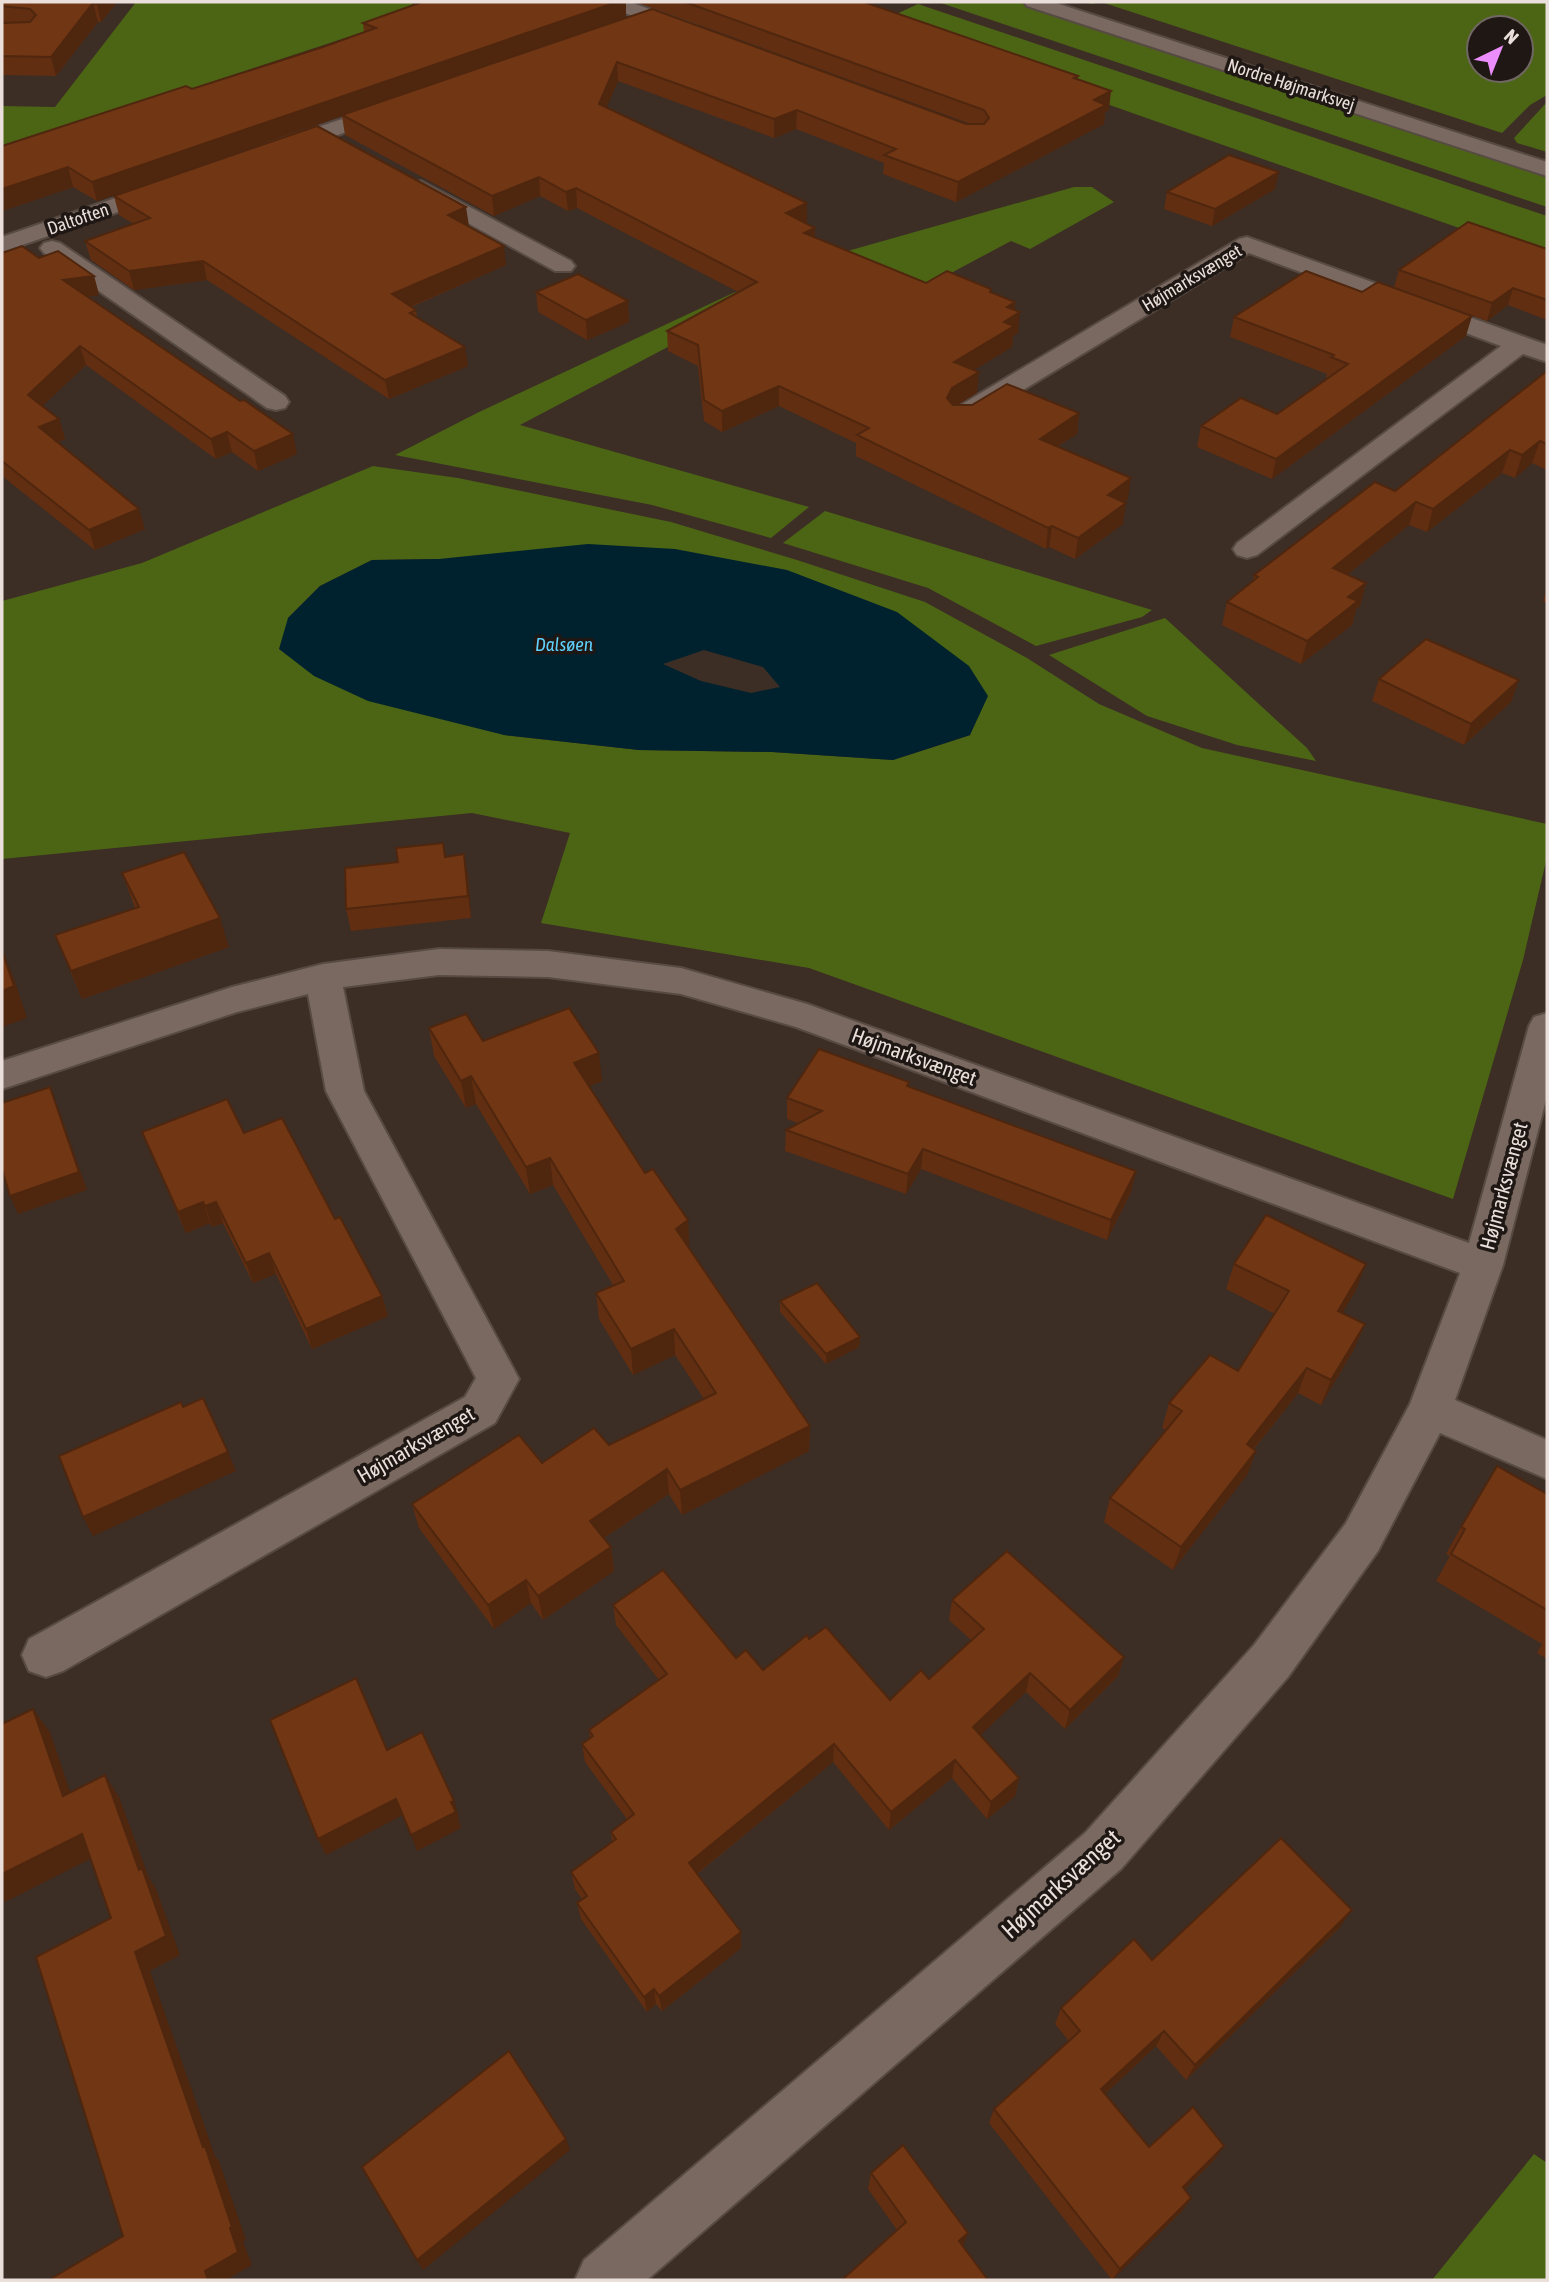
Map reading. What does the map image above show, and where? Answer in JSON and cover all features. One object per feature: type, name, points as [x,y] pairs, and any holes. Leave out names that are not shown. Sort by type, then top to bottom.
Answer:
[{"type":"street","points":[[612,2],[714,39]]},
{"type":"street","name":"Nordre Højmarksvej","points":[[1034,2],[1547,169]]},
{"type":"street","points":[[615,30],[653,17]]},
{"type":"street","points":[[256,156],[411,102]]},
{"type":"street","points":[[321,133],[345,146]]},
{"type":"street","name":"Daltoften","points":[[2,245],[190,179]]},
{"type":"street","points":[[405,179],[563,266]]},
{"type":"street","name":"Daltoften","points":[[33,234],[276,402]]},
{"type":"street","name":"Højmarksvænget","points":[[961,417],[1247,244],[1547,354]]},
{"type":"street","points":[[1247,549],[1520,344]]},
{"type":"street","name":"Højmarksvænget","points":[[2,1075],[232,1000],[323,977],[439,962],[548,964],[681,981],[807,1017],[1483,1265]]},
{"type":"street","name":"Højmarksvænget","points":[[46,1655],[480,1410],[498,1379],[345,1091],[323,977]]},
{"type":"street","name":"Højmarksvænget","points":[[604,2280],[1103,1851],[1279,1649],[1362,1537],[1430,1409],[1483,1265],[1547,1026]]},
{"type":"street","points":[[1430,1409],[1547,1460]]},
{"type":"green space","points":[[136,2],[408,2],[430,10],[2,151],[2,106],[55,107]]},
{"type":"green space","points":[[938,2],[1019,2],[1547,176],[1547,207]]},
{"type":"green space","points":[[1101,2],[1547,2],[1547,95],[1530,105],[1502,133]]},
{"type":"green space","points":[[918,4],[1547,216],[1547,259],[877,23]]},
{"type":"green space","points":[[1547,102],[1547,152],[1517,143],[1514,138]]},
{"type":"green space","points":[[1074,187],[1092,187],[1114,202],[1030,249],[1011,241],[921,289],[736,311],[520,425],[809,507],[771,538],[652,505],[395,455],[477,413],[733,293],[830,256]]},
{"type":"green space","points":[[373,466],[458,478],[671,522],[925,602],[1027,658],[1099,704],[1202,748],[1547,824],[1547,857],[1523,960],[1453,1199],[809,968],[541,923],[570,833],[472,813],[2,859],[2,601],[142,563]],"holes":[[[439,559],[971,735],[893,760],[772,752],[639,750],[504,735],[288,618],[320,586],[372,560]]]},
{"type":"green space","points":[[825,511],[1152,610],[1142,617],[1036,646],[928,588],[783,543]]},
{"type":"green space","points":[[1165,618],[1307,748],[1316,761],[1237,745],[1147,716],[1049,655]]},
{"type":"green space","points":[[1534,2154],[1547,2163],[1547,2280],[1432,2280]]},
{"type":"water","name":"Dalsøen","points":[[588,544],[675,549],[787,570],[897,612],[969,666],[988,696],[970,735],[893,760],[772,752],[639,750],[504,735],[368,701],[314,676],[279,649],[288,618],[320,586],[372,560],[439,559]],"holes":[[[704,650],[763,667],[780,687],[751,693],[701,681],[663,664]]]},
{"type":"building","points":[[2,2],[98,2],[93,3],[51,57],[2,56],[2,23],[30,22],[36,15],[30,9],[2,6]]},
{"type":"building","points":[[422,2],[617,2],[92,182],[68,167],[2,189],[2,146],[186,86],[192,89],[323,47],[376,28],[363,23]]},
{"type":"building","points":[[685,2],[864,2],[1078,76],[1074,78],[1111,91],[1094,100],[1106,105],[958,182],[884,155],[896,149],[797,110],[774,119],[617,62],[599,104],[807,203],[786,213],[815,228],[804,233],[926,283],[947,271],[1015,302],[1007,307],[1020,312],[1004,322],[1014,326],[954,362],[979,372],[952,388],[947,398],[953,405],[972,405],[1007,384],[1079,413],[1040,439],[1131,478],[1108,495],[1126,503],[1078,538],[1052,526],[1048,528],[857,435],[869,428],[779,386],[722,411],[704,400],[698,345],[667,331],[757,282],[576,188],[566,192],[539,177],[492,196],[342,115],[652,9],[966,124],[984,124],[989,118],[984,110]]},
{"type":"building","points":[[317,126],[466,207],[448,215],[504,246],[392,294],[416,310],[410,313],[465,347],[385,380],[203,261],[129,271],[85,241],[150,218],[114,196]]},
{"type":"building","points":[[1229,155],[1279,172],[1215,209],[1167,192]]},
{"type":"building","points":[[1468,222],[1547,249],[1547,300],[1513,288],[1492,303],[1399,270]]},
{"type":"building","points":[[22,246],[39,258],[58,251],[94,276],[63,280],[293,434],[254,451],[227,432],[211,439],[80,346],[28,395],[59,419],[39,427],[139,509],[89,530],[2,461],[2,253]]},
{"type":"building","points":[[1306,271],[1362,292],[1378,282],[1472,316],[1276,459],[1201,426],[1241,398],[1277,414],[1348,364],[1331,357],[1334,355],[1234,317]]},
{"type":"building","points":[[578,274],[628,301],[586,320],[536,292]]},
{"type":"building","points":[[1547,371],[1547,444],[1540,441],[1522,455],[1510,450],[1433,509],[1416,502],[1333,568],[1366,583],[1348,597],[1358,601],[1307,641],[1227,602],[1258,577],[1254,575],[1375,482],[1395,491]]},
{"type":"building","points":[[1426,639],[1519,680],[1471,724],[1379,679]]},
{"type":"building","points":[[443,843],[445,857],[464,854],[468,896],[346,909],[345,868],[398,862],[396,848]]},
{"type":"building","points":[[184,852],[220,918],[71,971],[55,935],[139,907],[122,873]]},
{"type":"building","points":[[2,951],[14,986],[2,991]]},
{"type":"building","points":[[569,1008],[599,1053],[574,1063],[645,1173],[653,1169],[688,1220],[676,1229],[810,1426],[680,1490],[667,1469],[590,1521],[611,1547],[538,1596],[526,1580],[488,1605],[412,1504],[519,1435],[542,1463],[594,1428],[609,1445],[716,1393],[674,1329],[631,1349],[596,1293],[624,1281],[550,1158],[526,1167],[471,1076],[461,1081],[429,1028],[466,1014],[483,1041]]},
{"type":"building","points":[[819,1049],[909,1082],[907,1086],[1136,1171],[1111,1220],[923,1149],[908,1174],[786,1130],[822,1111],[787,1098]]},
{"type":"building","points":[[50,1087],[79,1172],[10,1196],[2,1169],[2,1103]]},
{"type":"building","points":[[227,1099],[244,1133],[282,1118],[335,1219],[340,1217],[382,1296],[306,1329],[269,1253],[246,1263],[216,1202],[205,1206],[203,1202],[178,1212],[142,1132]]},
{"type":"building","points":[[1266,1215],[1366,1264],[1338,1311],[1365,1324],[1331,1380],[1307,1368],[1247,1444],[1256,1451],[1181,1547],[1110,1498],[1182,1411],[1169,1403],[1210,1355],[1238,1371],[1289,1291],[1234,1264]]},
{"type":"building","points":[[817,1283],[860,1337],[826,1354],[780,1301]]},
{"type":"building","points":[[203,1398],[228,1452],[83,1517],[59,1456],[181,1402],[183,1407]]},
{"type":"building","points":[[1497,1466],[1547,1494],[1547,1610],[1451,1554],[1465,1529],[1461,1527]]},
{"type":"building","points":[[1007,1551],[1124,1657],[1070,1710],[1030,1673],[973,1727],[1019,1778],[991,1802],[955,1760],[891,1812],[834,1744],[689,1863],[741,1932],[659,1996],[654,1989],[644,1997],[577,1903],[587,1896],[571,1872],[616,1839],[611,1832],[634,1814],[582,1744],[593,1736],[589,1730],[667,1674],[613,1605],[663,1570],[736,1658],[746,1650],[763,1670],[807,1635],[809,1639],[826,1627],[890,1700],[921,1670],[929,1679],[984,1629],[952,1600]]},
{"type":"building","points":[[356,1678],[387,1750],[422,1732],[454,1801],[451,1802],[456,1812],[411,1835],[396,1799],[318,1839],[270,1720]]},
{"type":"building","points":[[33,1709],[63,1796],[105,1775],[166,1936],[135,1952],[203,2147],[205,2146],[238,2252],[205,2271],[208,2280],[49,2280],[123,2236],[36,1957],[111,1918],[82,1834],[2,1874],[2,1724]]},
{"type":"building","points":[[1281,1838],[1352,1910],[1195,2065],[1164,2031],[1101,2089],[1149,2147],[1193,2107],[1224,2146],[1183,2187],[1191,2198],[1120,2269],[994,2109],[1080,2031],[1061,2008],[1134,1939],[1152,1960]]},
{"type":"building","points":[[509,2051],[566,2139],[417,2260],[362,2167]]},
{"type":"building","points":[[903,2145],[968,2233],[959,2241],[988,2280],[842,2280],[906,2222],[871,2173]]}]
